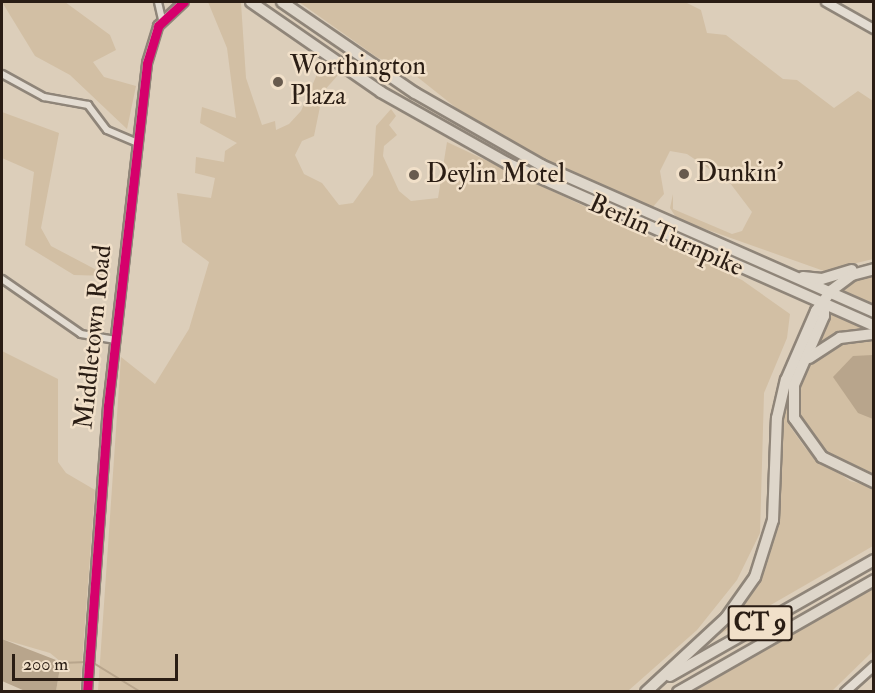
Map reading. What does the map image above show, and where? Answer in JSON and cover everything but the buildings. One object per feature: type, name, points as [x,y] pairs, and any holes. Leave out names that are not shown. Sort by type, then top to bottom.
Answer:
[{"type":"highway","name":"Berlin Turnpike","points":[[251,2],[381,92],[507,163],[873,326]]},
{"type":"highway","name":"Berlin Turnpike","points":[[282,2],[407,88],[515,151],[873,312]]},
{"type":"highway","points":[[785,274],[819,279],[873,269]]},
{"type":"highway","points":[[861,272],[830,293],[824,304],[802,364],[792,404],[801,435],[832,466],[873,482]]},
{"type":"highway","points":[[648,692],[726,618],[760,566],[774,512],[780,399],[814,315],[824,304]]},
{"type":"highway","points":[[802,364],[833,340],[873,334]]},
{"type":"highway","name":"CT 9","points":[[648,692],[704,653],[873,561]]},
{"type":"highway","name":"CT 9","points":[[678,692],[873,580]]},
{"type":"street","points":[[158,2],[162,19],[184,2]]},
{"type":"street","points":[[830,2],[873,29]]},
{"type":"street","name":"Middletown Road","points":[[87,692],[115,340],[150,51],[162,19]]},
{"type":"street","points":[[2,74],[44,97],[88,105],[107,130],[138,143]]},
{"type":"street","points":[[2,279],[81,334],[115,340]]},
{"type":"street","points":[[844,692],[873,666]]},
{"type":"shaded area","points":[[2,2],[65,2],[110,35],[116,50],[93,62],[104,77],[136,86],[127,129],[70,75],[35,56]]},
{"type":"shaded area","points":[[208,2],[241,3],[246,78],[262,125],[275,121],[276,130],[289,124],[301,111],[318,72],[338,75],[323,92],[314,136],[302,141],[295,155],[304,174],[322,183],[339,205],[353,203],[373,175],[376,126],[391,109],[396,116],[389,125],[397,135],[384,146],[383,156],[399,191],[411,201],[438,198],[447,142],[742,280],[790,314],[787,338],[764,393],[760,533],[737,580],[697,630],[628,691],[98,691],[121,357],[155,384],[189,329],[209,262],[182,242],[177,193],[211,198],[215,178],[195,173],[196,157],[224,162],[225,151],[237,143],[200,123],[202,107],[236,118],[227,48]]},
{"type":"shaded area","points":[[299,2],[685,2],[701,10],[707,33],[726,35],[783,79],[797,80],[834,108],[858,91],[873,101],[873,259],[824,271],[677,219],[670,208],[673,194],[673,209],[732,234],[742,231],[752,212],[730,183],[687,154],[670,151],[660,171],[664,194],[652,208],[602,189],[474,122],[406,68],[378,58]]},
{"type":"shaded area","points":[[2,112],[59,133],[41,228],[51,246],[108,276],[74,275],[25,245],[34,172],[2,158]]},
{"type":"shaded area","points":[[873,274],[873,305],[841,291],[846,281]]},
{"type":"shaded area","points":[[832,314],[835,315],[870,329],[818,343]]},
{"type":"shaded area","points":[[856,338],[873,339],[873,477],[826,453],[797,415],[796,397],[808,366],[837,344]]},
{"type":"shaded area","points":[[2,351],[58,379],[58,462],[66,473],[95,490],[80,691],[56,691],[61,662],[50,653],[2,639]]},
{"type":"shaded area","points":[[874,355],[873,419],[858,413],[833,377],[853,356]]},
{"type":"shaded area","points":[[787,396],[791,428],[806,449],[850,481],[873,487],[873,546],[701,645],[737,612],[768,560],[780,512],[780,416]]},
{"type":"shaded area","points":[[873,588],[873,651],[832,691],[689,692]]},
{"type":"shaded area","points":[[2,639],[61,662],[56,691],[25,691],[2,681]]},
{"type":"waterway","points":[[61,663],[87,662]]},
{"type":"waterway","points":[[92,662],[141,692]]},
{"type":"cycle path","points":[[87,692],[108,406],[147,63],[158,26],[184,2]]},
{"type":"place","name":"Worthington Plaza","points":[[278,82]]},
{"type":"place","name":"Dunkin'","points":[[684,174]]},
{"type":"place","name":"Deylin Motel","points":[[414,175]]}]
